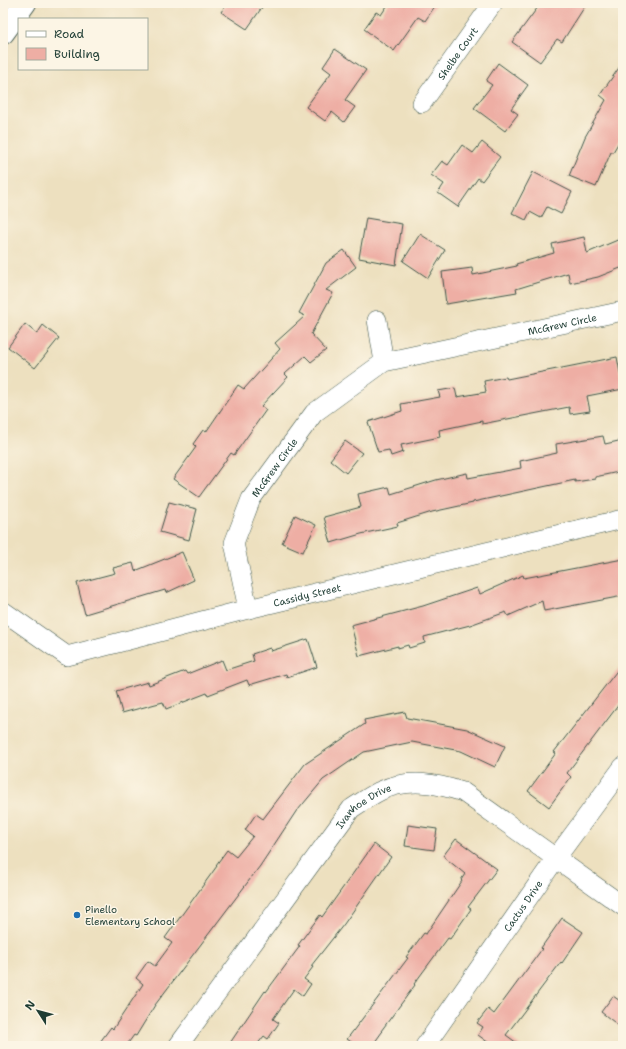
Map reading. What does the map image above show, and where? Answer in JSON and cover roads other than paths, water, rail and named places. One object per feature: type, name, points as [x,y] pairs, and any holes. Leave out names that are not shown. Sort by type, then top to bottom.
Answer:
[{"type":"main road","points":[[3,33],[25,3]]},
{"type":"street","name":"Shelbe Court","points":[[422,103],[493,3]]},
{"type":"street","name":"McGrew Circle","points":[[248,609],[234,543],[251,499],[314,413],[384,362],[623,311]]},
{"type":"street","points":[[377,320],[384,362]]},
{"type":"street","name":"Cassidy Street","points":[[3,611],[66,656],[248,609],[623,519]]},
{"type":"street","name":"Cactus Drive","points":[[425,1046],[556,858],[623,767]]},
{"type":"street","name":"Ivanhoe Drive","points":[[178,1046],[350,809],[380,791],[409,783],[428,783],[463,792],[623,906]]},
{"type":"place","name":"Pinello Elementary School","points":[[77,915]]}]
